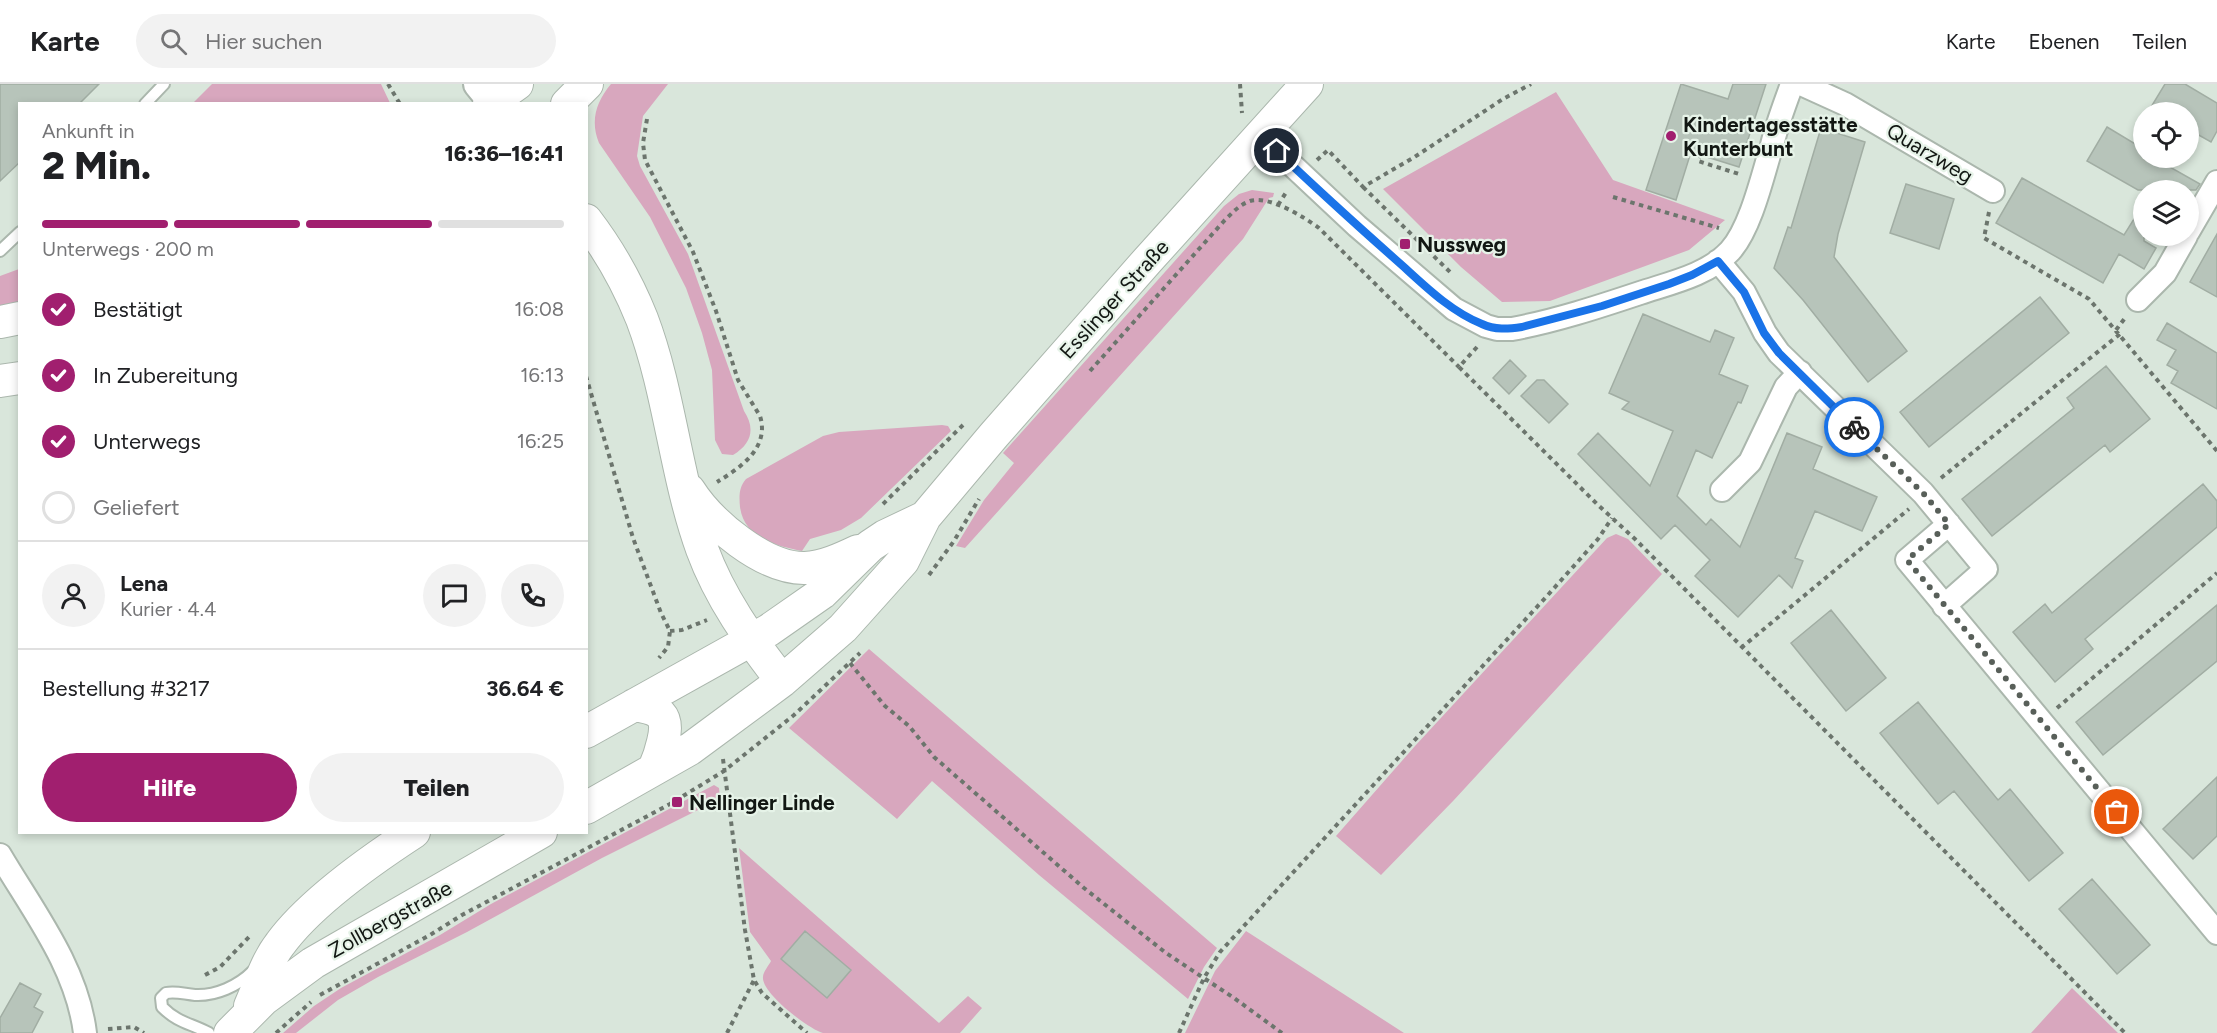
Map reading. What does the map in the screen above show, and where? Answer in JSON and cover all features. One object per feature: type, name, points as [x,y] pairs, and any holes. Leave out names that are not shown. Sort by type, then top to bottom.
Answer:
[{"type":"main road","points":[[569,102],[587,84]]},
{"type":"main road","name":"Esslinger Straße","points":[[782,681],[828,642],[903,561],[926,517],[1117,295],[1252,127],[1307,84]]},
{"type":"main road","points":[[588,223],[615,263],[631,293],[651,348],[703,551],[732,610],[751,641],[782,681],[690,749],[588,807]]},
{"type":"main road","points":[[588,240],[615,263]]},
{"type":"main road","points":[[0,322],[18,318]]},
{"type":"main road","points":[[0,381],[18,378]]},
{"type":"main road","points":[[688,489],[719,525],[740,541],[760,554],[791,566],[803,568],[828,564],[870,546]]},
{"type":"main road","name":"Esslinger Straße","points":[[751,641],[822,592],[870,546],[892,532],[926,517]]},
{"type":"main road","points":[[588,731],[751,641]]},
{"type":"main road","points":[[634,705],[657,711],[665,719],[666,731],[660,757],[654,769]]},
{"type":"main road","name":"Zollbergstraße","points":[[238,1024],[278,945],[288,934],[334,891],[411,834]]},
{"type":"main road","name":"Zollbergstraße","points":[[238,1024],[285,982],[313,963],[538,834]]},
{"type":"street","points":[[1252,127],[1302,175],[1442,299],[1463,315],[1486,326],[1512,329],[1591,309],[1692,275],[1730,252],[1741,235],[1762,182],[1772,142],[1792,84]]},
{"type":"street","name":"Quarzweg","points":[[1801,84],[1845,104],[1993,191]]},
{"type":"street","points":[[2199,214],[2217,182]]},
{"type":"street","points":[[2138,300],[2165,273],[2181,246]]},
{"type":"street","points":[[1718,261],[1744,292],[1779,353],[1924,494],[1986,569],[1944,606]]},
{"type":"street","points":[[1722,490],[1750,462],[1785,387],[1800,372]]},
{"type":"street","points":[[1949,524],[1907,560],[2217,933]]},
{"type":"street","points":[[0,855],[69,973],[82,1012],[85,1032]]},
{"type":"lane","points":[[147,102],[164,84]]},
{"type":"lane","points":[[0,251],[18,234]]},
{"type":"lane","points":[[209,1033],[172,1017],[162,1007],[161,998],[166,993],[174,991],[192,995],[211,994],[227,988],[244,979],[278,945]]},
{"type":"path","points":[[388,84],[399,102]]},
{"type":"path","points":[[1240,84],[1252,127]]},
{"type":"path","points":[[1364,187],[1503,99],[1531,84]]},
{"type":"path","points":[[647,119],[643,143],[645,160],[693,252],[716,311],[738,380],[762,423],[757,447],[742,466],[688,489]]},
{"type":"path","points":[[1702,145],[1698,161],[1762,182]]},
{"type":"path","points":[[1278,205],[1302,175],[1328,150],[1455,277]]},
{"type":"path","points":[[1993,191],[1984,238],[2089,299],[2217,452]]},
{"type":"path","points":[[1613,197],[1741,235]]},
{"type":"path","points":[[1083,379],[1236,209],[1255,200],[1278,205],[1307,220],[1324,233],[1612,518],[2125,1033]]},
{"type":"path","points":[[1459,367],[1478,346],[1486,326]]},
{"type":"path","points":[[1741,648],[1924,494],[2120,334]]},
{"type":"path","points":[[588,383],[633,538],[670,631],[668,647]]},
{"type":"path","points":[[875,511],[925,465],[967,421]]},
{"type":"path","points":[[922,583],[954,542],[980,497]]},
{"type":"path","points":[[1179,1033],[1204,978],[1225,946],[1555,588],[1598,539],[1612,518]]},
{"type":"path","points":[[2040,722],[2217,573]]},
{"type":"path","points":[[276,1033],[325,992],[462,915],[670,804],[724,771],[794,715],[867,646]]},
{"type":"path","points":[[850,663],[885,706],[909,726],[934,757],[1084,888],[1166,953],[1282,1033]]},
{"type":"path","points":[[724,771],[745,930],[754,980],[762,993],[807,1033]]},
{"type":"path","points":[[727,1033],[754,980]]},
{"type":"path","points":[[85,1032],[130,1026],[144,1033]]},
{"type":"shaded area","points":[[212,84],[381,84],[390,102],[194,102]]},
{"type":"shaded area","points":[[611,84],[668,84],[643,116],[637,156],[640,166],[688,254],[750,424],[748,441],[733,455],[722,454],[715,440],[712,370],[686,288],[650,217],[599,143],[596,135],[595,119],[598,105]]},
{"type":"shaded area","points":[[1556,92],[1613,180],[1725,220],[1689,250],[1550,301],[1502,302],[1461,267],[1383,189]]},
{"type":"shaded area","points":[[1252,190],[1274,193],[1243,239],[965,548],[956,546],[984,500],[1014,463],[1003,453],[1224,206],[1239,194]]},
{"type":"shaded area","points":[[18,269],[18,302],[0,306],[0,276]]},
{"type":"shaded area","points":[[948,426],[951,431],[861,518],[841,530],[810,539],[802,551],[763,539],[748,526],[743,518],[740,495],[746,479],[823,436],[839,432]]},
{"type":"shaded area","points":[[1616,534],[1628,539],[1662,574],[1454,800],[1381,875],[1336,836],[1415,746],[1607,538]]},
{"type":"shaded area","points":[[869,649],[1217,948],[1204,967],[1188,999],[1039,875],[932,781],[897,819],[789,728]]},
{"type":"shaded area","points":[[714,785],[719,788],[720,799],[602,858],[467,932],[378,977],[338,1000],[296,1033],[283,1033],[314,1006],[341,988],[440,935],[491,904]]},
{"type":"shaded area","points":[[739,848],[939,1023],[968,996],[982,1008],[960,1033],[823,1033],[808,1025],[787,1010],[764,984],[763,975],[771,961],[750,932]]},
{"type":"shaded area","points":[[1246,931],[1404,1033],[1185,1033],[1215,971]]},
{"type":"shaded area","points":[[2072,988],[2118,1033],[2031,1033]]},
{"type":"building","points":[[0,84],[99,84],[81,102],[18,102],[18,164],[0,181]]},
{"type":"building","points":[[1681,84],[1728,99],[1733,84],[1766,84],[1739,167],[1691,152],[1676,200],[1646,190]]},
{"type":"building","points":[[2165,84],[2185,84],[2217,103],[2217,131],[2211,142],[2199,135],[2199,102],[2154,102]]},
{"type":"building","points":[[2107,127],[2133,143],[2133,168],[2172,168],[2193,180],[2133,180],[2133,187],[2087,161]]},
{"type":"building","points":[[1821,128],[1865,142],[1838,234],[1834,257],[1907,351],[1868,382],[1803,300],[1774,268],[1788,227],[1791,228]]},
{"type":"building","points":[[2022,178],[2124,235],[2133,221],[2133,246],[2156,248],[2144,269],[2119,254],[2103,283],[1996,223]]},
{"type":"building","points":[[1906,184],[1954,199],[1939,249],[1890,233]]},
{"type":"building","points":[[2217,234],[2217,297],[2190,282]]},
{"type":"building","points":[[2040,297],[2069,333],[1929,447],[1900,412]]},
{"type":"building","points":[[1643,314],[1710,342],[1715,330],[1734,338],[1719,374],[1748,386],[1712,458],[1696,450],[1677,496],[1706,525],[1711,519],[1740,547],[1787,433],[1822,447],[1813,469],[1877,497],[1862,531],[1815,511],[1795,558],[1803,561],[1792,588],[1779,575],[1738,617],[1695,576],[1710,560],[1675,525],[1661,539],[1578,454],[1598,433],[1650,486],[1673,431],[1622,409],[1629,402],[1609,393]]},
{"type":"building","points":[[2167,323],[2217,353],[2217,409],[2171,383],[2178,371],[2167,365],[2176,350],[2157,340]]},
{"type":"building","points":[[1510,360],[1526,376],[1509,394],[1493,378]]},
{"type":"building","points":[[2106,366],[2150,419],[2110,452],[2105,445],[1992,536],[1962,499],[2074,408],[2067,398]]},
{"type":"building","points":[[1537,380],[1544,380],[1568,404],[1549,423],[1521,396]]},
{"type":"building","points":[[2203,484],[2217,501],[2217,527],[2085,639],[2093,649],[2055,682],[2013,632],[2045,604],[2052,613]]},
{"type":"building","points":[[2217,605],[2217,661],[2103,755],[2076,722]]},
{"type":"building","points":[[1831,610],[1886,678],[1846,711],[1791,643]]},
{"type":"building","points":[[1918,702],[1998,800],[2010,789],[2063,853],[2029,881],[1954,791],[1938,804],[1880,733]]},
{"type":"building","points":[[2217,777],[2217,836],[2193,859],[2163,829]]},
{"type":"building","points":[[2092,879],[2150,945],[2117,974],[2059,909]]},
{"type":"building","points":[[805,931],[851,970],[827,998],[781,959]]},
{"type":"building","points":[[20,983],[41,994],[34,1007],[43,1012],[32,1033],[0,1033],[0,1018]]},
{"type":"way so far","points":[[1854,427],[1923,493],[1949,524],[1907,560],[2117,812]]},
{"type":"place","name":"Kindertagesstätte Kunterbunt","points":[[1671,136]]},
{"type":"place","name":"Nussweg","points":[[1405,244]]},
{"type":"place","name":"Nellinger Linde","points":[[677,802]]},
{"type":"route","points":[[1277,151],[1357,226],[1454,309],[1491,328],[1512,329],[1602,306],[1669,284],[1718,261],[1744,292],[1764,333],[1779,353],[1854,427]]}]
